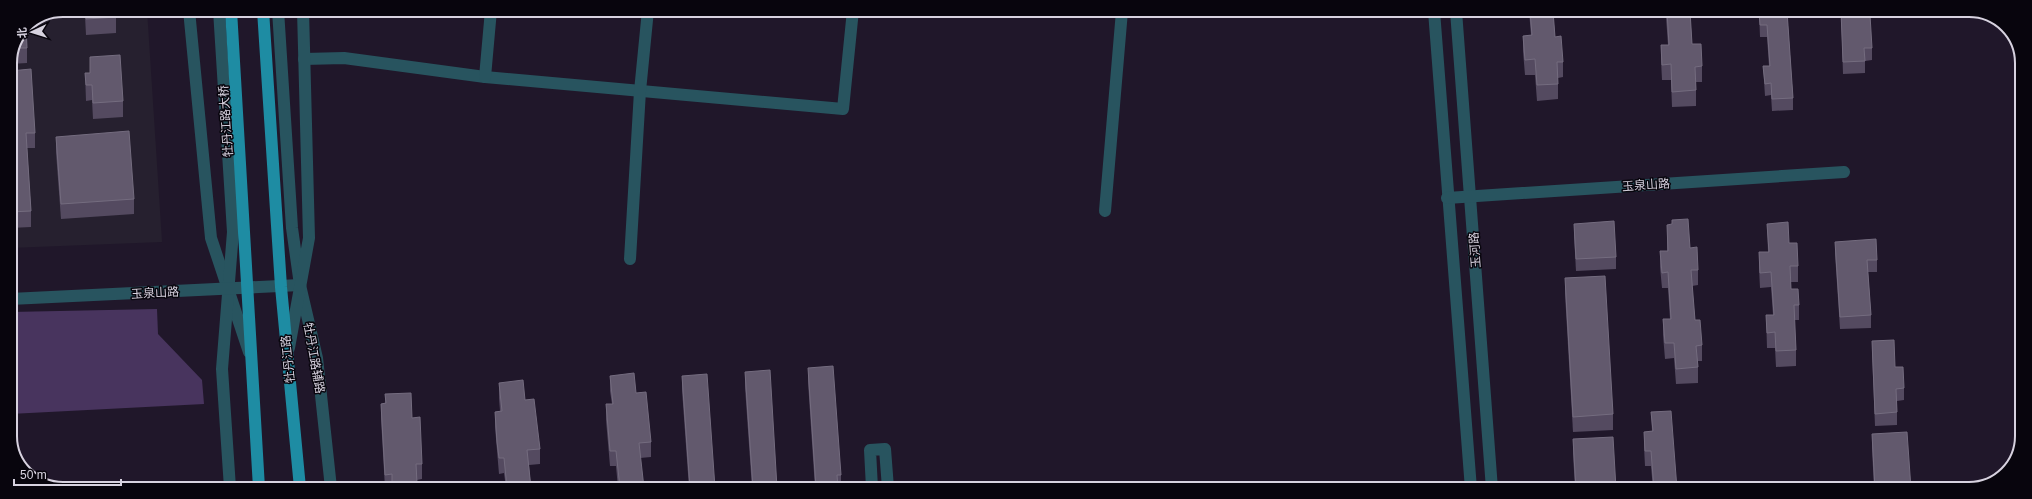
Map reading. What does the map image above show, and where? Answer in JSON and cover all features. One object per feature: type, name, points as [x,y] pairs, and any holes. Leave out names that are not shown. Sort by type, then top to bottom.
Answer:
[{"type":"main road","name":"牡丹江路大桥","points":[[231,17],[238,231]]},
{"type":"main road","name":"牡丹江路","points":[[263,17],[281,287],[299,482]]},
{"type":"main road","points":[[238,231],[247,288],[259,482]]},
{"type":"street","points":[[190,17],[211,238],[251,358]]},
{"type":"street","name":"牡丹江路大桥","points":[[220,17],[238,231]]},
{"type":"street","name":"牡丹江路辅路","points":[[278,17],[292,228],[300,285],[316,358],[330,482]]},
{"type":"street","points":[[287,356],[309,238],[303,17]]},
{"type":"street","points":[[485,77],[490,17]]},
{"type":"street","points":[[630,259],[640,91],[647,17]]},
{"type":"street","points":[[304,59],[344,58],[485,77],[843,109],[852,17]]},
{"type":"street","points":[[1105,211],[1121,17]]},
{"type":"street","name":"玉河路","points":[[1434,17],[1447,198],[1470,482]]},
{"type":"street","name":"玉河路","points":[[1456,17],[1491,482]]},
{"type":"street","name":"玉泉山路","points":[[1447,198],[1844,172]]},
{"type":"street","points":[[230,482],[222,369],[229,289],[238,231]]},
{"type":"street","name":"玉泉山路","points":[[17,299],[300,285]]},
{"type":"street","points":[[872,482],[870,450],[885,449],[888,482]]},
{"type":"shaded area","points":[[64,17],[147,17],[162,242],[17,248],[17,64],[18,54],[25,38],[38,25],[54,18]]},
{"type":"shaded area","points":[[157,309],[158,334],[202,380],[204,404],[17,414],[17,312]]},
{"type":"building","points":[[86,17],[116,17],[86,19]]},
{"type":"building","points":[[1530,17],[1553,17],[1555,37],[1561,36],[1563,62],[1557,62],[1558,84],[1537,85],[1535,59],[1525,60],[1523,36],[1532,35]]},
{"type":"building","points":[[1667,17],[1690,17],[1692,44],[1701,44],[1702,66],[1695,67],[1696,90],[1672,92],[1671,64],[1662,65],[1661,45],[1669,45]]},
{"type":"building","points":[[1759,17],[1787,17],[1793,98],[1772,99],[1771,83],[1765,84],[1763,66],[1770,66],[1767,25],[1760,25]]},
{"type":"building","points":[[1841,17],[1870,17],[1872,48],[1864,48],[1865,61],[1843,62]]},
{"type":"building","points":[[26,36],[27,48],[20,48]]},
{"type":"building","points":[[120,55],[123,101],[93,103],[92,85],[86,85],[85,73],[90,73],[90,57]]},
{"type":"building","points":[[31,69],[35,133],[26,133],[31,211],[17,212],[17,70]]},
{"type":"building","points":[[129,131],[134,199],[61,204],[56,137]]},
{"type":"building","points":[[1688,219],[1690,248],[1697,247],[1698,270],[1691,270],[1695,320],[1700,320],[1702,345],[1696,346],[1698,367],[1676,369],[1674,343],[1665,343],[1663,319],[1671,319],[1668,272],[1662,273],[1660,251],[1668,251],[1667,225],[1672,224],[1672,220]]},
{"type":"building","points":[[1614,221],[1616,257],[1576,259],[1574,224]]},
{"type":"building","points":[[1788,222],[1789,243],[1797,243],[1798,266],[1790,266],[1791,289],[1798,289],[1799,305],[1794,305],[1796,350],[1776,351],[1775,332],[1767,333],[1766,315],[1774,315],[1771,272],[1760,273],[1759,252],[1769,252],[1767,224]]},
{"type":"building","points":[[1876,239],[1877,260],[1867,260],[1871,315],[1840,317],[1835,242]]},
{"type":"building","points":[[1605,276],[1613,414],[1573,417],[1565,278]]},
{"type":"building","points":[[1894,340],[1895,367],[1903,367],[1904,388],[1896,389],[1897,412],[1875,414],[1872,341]]},
{"type":"building","points":[[833,366],[841,475],[837,475],[838,482],[816,482],[808,368]]},
{"type":"building","points":[[770,370],[777,482],[753,482],[745,372]]},
{"type":"building","points":[[634,373],[636,393],[646,392],[651,442],[639,443],[643,482],[619,482],[616,451],[610,451],[606,404],[613,404],[610,376]]},
{"type":"building","points":[[707,374],[715,482],[690,482],[682,376]]},
{"type":"building","points":[[523,380],[525,400],[534,399],[540,449],[527,450],[530,482],[506,482],[504,458],[499,458],[497,442],[495,412],[502,411],[499,383]]},
{"type":"building","points":[[411,393],[412,418],[420,417],[422,464],[416,464],[417,482],[392,482],[392,474],[385,475],[381,404],[386,403],[385,394]]},
{"type":"building","points":[[1671,411],[1676,482],[1653,482],[1651,451],[1645,451],[1644,432],[1653,431],[1651,412]]},
{"type":"building","points":[[1907,432],[1911,482],[1875,482],[1872,434]]},
{"type":"building","points":[[1613,437],[1616,482],[1576,482],[1573,439]]}]
